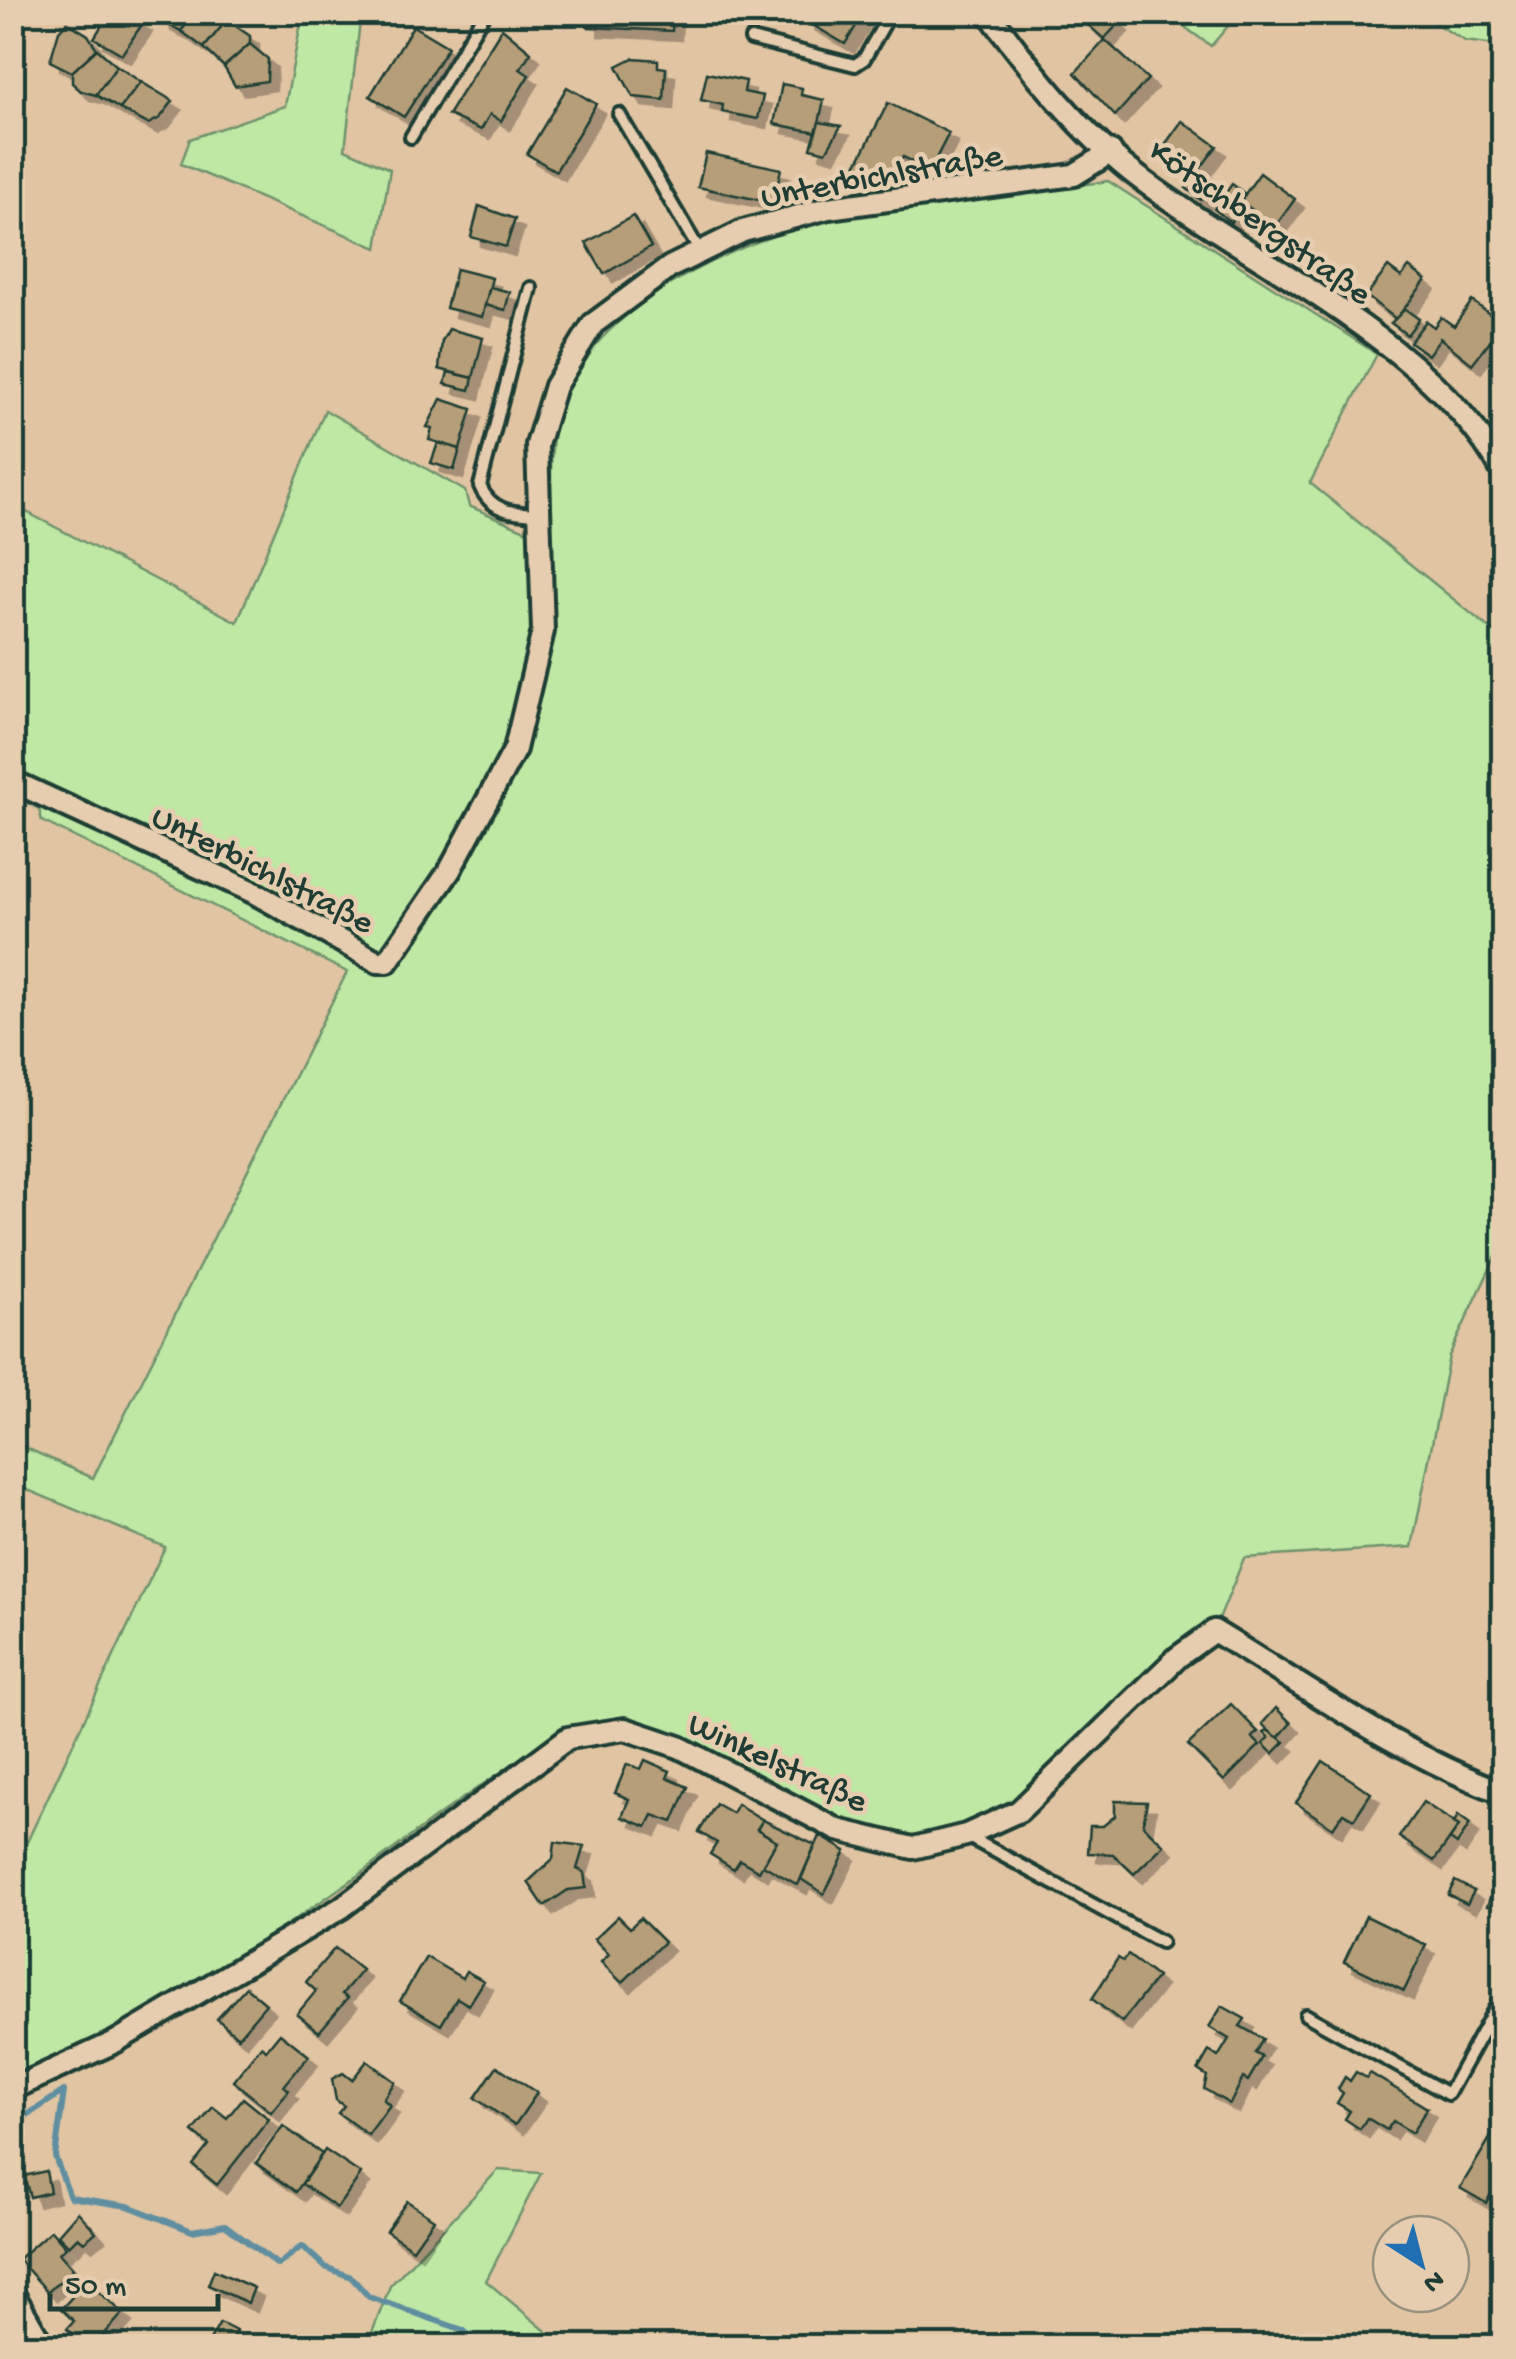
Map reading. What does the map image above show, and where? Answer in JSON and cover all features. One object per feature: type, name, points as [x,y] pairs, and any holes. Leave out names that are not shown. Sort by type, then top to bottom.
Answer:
[{"type":"street","name":"Kötschbergstraße","points":[[988,12],[1018,54],[1110,152],[1140,178],[1424,372],[1477,428],[1504,474]]},
{"type":"street","name":"Unterbichlstraße","points":[[12,781],[173,852],[378,962],[387,962],[450,870],[515,749],[543,630],[538,514],[540,430],[573,350],[593,324],[635,290],[699,250],[743,231],[828,208],[1074,175],[1110,152]]},
{"type":"street","name":"Winkelstraße","points":[[12,2089],[115,2042],[340,1908],[568,1738],[625,1729],[661,1741],[838,1830],[912,1848],[966,1836],[1019,1811],[1178,1657],[1214,1631],[1411,1749],[1463,1778],[1504,1793]]},
{"type":"street","points":[[12,2302],[37,2346]]},
{"type":"lane","points":[[412,137],[485,12]]},
{"type":"lane","points":[[751,38],[855,66],[864,59],[892,12]]},
{"type":"lane","points":[[620,114],[699,250]]},
{"type":"lane","points":[[531,288],[480,486],[486,500],[496,507],[538,514]]},
{"type":"lane","points":[[966,1836],[1162,1942]]},
{"type":"lane","points":[[1306,2015],[1448,2094],[1504,1992]]},
{"type":"green space","points":[[303,13],[361,13],[345,149],[390,169],[377,248],[181,164],[190,139],[285,106]]},
{"type":"green space","points":[[1165,13],[1239,13],[1211,46]]},
{"type":"green space","points":[[1418,13],[1503,13],[1503,46],[1465,41]]},
{"type":"green space","points":[[1108,181],[1377,354],[1310,483],[1504,640],[1503,1241],[1449,1356],[1412,1547],[1244,1558],[1218,1622],[1190,1634],[1169,1649],[1075,1746],[1015,1799],[969,1825],[934,1834],[899,1835],[830,1816],[703,1747],[650,1724],[627,1720],[583,1730],[479,1786],[314,1907],[188,1988],[101,2036],[13,2074],[13,1872],[165,1547],[13,1484],[13,1442],[93,1478],[347,972],[42,821],[39,809],[13,796],[13,505],[237,622],[325,410],[465,491],[469,506],[525,530],[551,534],[553,438],[560,406],[577,370],[602,338],[671,283],[753,244],[830,220]]},
{"type":"green space","points":[[498,2170],[541,2173],[486,2281],[564,2346],[367,2346],[390,2286]]},
{"type":"building","points":[[110,12],[123,12],[143,23],[122,54],[94,38]]},
{"type":"building","points":[[160,12],[197,12],[181,31],[162,22]]},
{"type":"building","points":[[197,12],[224,12],[227,20],[204,48],[181,31]]},
{"type":"building","points":[[590,12],[673,12],[672,31],[589,27]]},
{"type":"building","points":[[805,12],[851,12],[861,18],[845,44],[806,21],[810,15]]},
{"type":"building","points":[[1100,12],[1108,12],[1119,23],[1104,39],[1088,25]]},
{"type":"building","points":[[227,20],[250,36],[250,44],[224,67],[204,48]]},
{"type":"building","points":[[67,22],[88,35],[97,49],[72,72],[50,61],[59,31]]},
{"type":"building","points":[[413,26],[448,47],[404,117],[370,96]]},
{"type":"building","points":[[502,28],[531,52],[520,69],[529,75],[501,121],[490,114],[481,130],[448,115]]},
{"type":"building","points":[[1105,40],[1148,79],[1115,116],[1075,73]]},
{"type":"building","points":[[250,44],[268,59],[267,81],[235,86],[224,67]]},
{"type":"building","points":[[97,49],[117,66],[96,95],[81,91],[72,83],[72,72]]},
{"type":"building","points":[[633,58],[658,60],[658,67],[666,68],[664,100],[633,97],[617,66]]},
{"type":"building","points":[[117,66],[141,82],[120,109],[96,95]]},
{"type":"building","points":[[707,73],[746,81],[744,92],[763,96],[758,119],[722,112],[723,105],[701,100]]},
{"type":"building","points":[[141,82],[173,101],[160,118],[148,124],[120,109]]},
{"type":"building","points":[[782,84],[802,88],[801,95],[824,100],[817,132],[774,124]]},
{"type":"building","points":[[567,87],[596,104],[556,171],[527,154]]},
{"type":"building","points":[[888,103],[949,133],[930,170],[903,157],[890,183],[856,166]]},
{"type":"building","points":[[1182,121],[1217,146],[1194,177],[1159,153]]},
{"type":"building","points":[[819,122],[841,126],[826,152],[811,148]]},
{"type":"building","points":[[706,153],[781,169],[773,203],[698,187]]},
{"type":"building","points":[[1199,170],[1215,181],[1201,200],[1186,188]]},
{"type":"building","points":[[1260,173],[1295,199],[1275,227],[1240,201]]},
{"type":"building","points":[[1232,184],[1245,194],[1231,222],[1214,209]]},
{"type":"building","points":[[479,206],[515,219],[506,247],[471,237]]},
{"type":"building","points":[[633,216],[651,247],[604,274],[586,243]]},
{"type":"building","points":[[1388,267],[1401,277],[1409,267],[1426,280],[1396,319],[1366,296]]},
{"type":"building","points":[[456,269],[492,278],[482,317],[446,308]]},
{"type":"building","points":[[490,287],[510,292],[505,310],[485,305]]},
{"type":"building","points":[[1472,301],[1503,324],[1472,364],[1440,338],[1428,355],[1410,342],[1426,321],[1434,327],[1441,317],[1454,326]]},
{"type":"building","points":[[1405,309],[1419,319],[1407,335],[1391,323]]},
{"type":"building","points":[[449,329],[483,338],[473,378],[439,369],[442,341]]},
{"type":"building","points":[[448,372],[473,378],[470,390],[445,384]]},
{"type":"building","points":[[441,399],[472,409],[460,449],[429,440],[432,428],[427,427]]},
{"type":"building","points":[[438,443],[460,449],[454,470],[431,463]]},
{"type":"building","points":[[1231,1704],[1258,1732],[1252,1737],[1260,1745],[1224,1781],[1188,1745]]},
{"type":"building","points":[[1276,1708],[1291,1723],[1277,1739],[1262,1724]]},
{"type":"building","points":[[1267,1730],[1285,1742],[1273,1754],[1263,1744],[1269,1738],[1264,1733]]},
{"type":"building","points":[[645,1760],[670,1771],[667,1778],[688,1787],[673,1822],[653,1815],[647,1827],[622,1817],[629,1799],[615,1793],[627,1764],[641,1769]]},
{"type":"building","points":[[1323,1761],[1371,1793],[1354,1819],[1343,1813],[1333,1828],[1296,1803]]},
{"type":"building","points":[[1115,1801],[1147,1802],[1143,1825],[1164,1845],[1134,1874],[1113,1854],[1088,1853],[1090,1826],[1103,1826],[1115,1816]]},
{"type":"building","points":[[1423,1802],[1459,1826],[1434,1861],[1399,1837]]},
{"type":"building","points":[[716,1804],[732,1813],[737,1804],[763,1820],[757,1829],[777,1841],[759,1871],[740,1860],[734,1869],[710,1854],[717,1843],[699,1832]]},
{"type":"building","points":[[1458,1815],[1470,1824],[1457,1844],[1450,1839],[1459,1826],[1454,1823]]},
{"type":"building","points":[[763,1820],[815,1845],[798,1885],[763,1865],[777,1841],[757,1829]]},
{"type":"building","points":[[820,1836],[846,1851],[824,1894],[801,1879]]},
{"type":"building","points":[[555,1842],[584,1846],[577,1869],[584,1872],[586,1888],[568,1890],[544,1906],[528,1882],[553,1859]]},
{"type":"building","points":[[1504,1861],[1504,1912],[1487,1906]]},
{"type":"building","points":[[1455,1881],[1474,1891],[1467,1904],[1448,1895]]},
{"type":"building","points":[[618,1916],[630,1928],[640,1918],[664,1942],[622,1983],[601,1962],[609,1954],[594,1939]]},
{"type":"building","points":[[1366,1916],[1426,1945],[1404,1991],[1344,1962]]},
{"type":"building","points":[[335,1948],[362,1970],[342,1994],[348,1998],[319,2032],[297,2014],[316,1991],[306,1982]]},
{"type":"building","points":[[1128,1955],[1157,1977],[1122,2022],[1092,1999],[1118,1958],[1123,1961]]},
{"type":"building","points":[[426,1957],[462,1978],[466,1971],[484,1981],[469,2005],[457,1998],[441,2025],[400,2001]]},
{"type":"building","points":[[246,1987],[266,2004],[238,2037],[217,2019]]},
{"type":"building","points":[[1222,2006],[1245,2019],[1240,2026],[1263,2039],[1255,2053],[1262,2057],[1248,2081],[1243,2078],[1230,2104],[1204,2089],[1207,2076],[1198,2070],[1209,2051],[1218,2057],[1229,2039],[1209,2027]]},
{"type":"building","points":[[280,2033],[309,2056],[284,2086],[289,2090],[271,2112],[233,2081],[261,2046],[266,2050]]},
{"type":"building","points":[[367,2061],[395,2082],[383,2099],[390,2105],[368,2135],[338,2113],[344,2106],[336,2100],[332,2079],[343,2073],[352,2080]]},
{"type":"building","points":[[497,2066],[537,2093],[515,2125],[475,2098]]},
{"type":"building","points":[[1356,2072],[1367,2078],[1370,2073],[1427,2108],[1412,2133],[1393,2121],[1387,2130],[1367,2118],[1360,2129],[1345,2119],[1350,2111],[1337,2103],[1343,2093],[1338,2089],[1345,2077],[1350,2081]]},
{"type":"building","points":[[243,2098],[269,2119],[217,2185],[193,2165],[209,2145],[193,2132],[213,2107],[227,2118]]},
{"type":"building","points":[[283,2126],[322,2154],[296,2192],[256,2163]]},
{"type":"building","points":[[1495,2130],[1504,2135],[1504,2189],[1495,2187],[1486,2203],[1460,2188]]},
{"type":"building","points":[[325,2150],[361,2174],[337,2208],[302,2184]]},
{"type":"building","points":[[46,2171],[50,2192],[30,2197],[24,2176]]},
{"type":"building","points":[[407,2201],[434,2219],[413,2249],[386,2231]]},
{"type":"building","points":[[78,2212],[96,2232],[84,2242],[78,2237],[69,2246],[58,2235]]},
{"type":"building","points":[[51,2230],[66,2247],[59,2253],[73,2269],[48,2292],[18,2259]]},
{"type":"building","points":[[214,2270],[254,2288],[248,2303],[208,2285]]},
{"type":"building","points":[[87,2281],[123,2313],[94,2346],[87,2346],[67,2329],[74,2321],[61,2309]]},
{"type":"building","points":[[220,2323],[236,2331],[228,2346],[208,2344]]},
{"type":"waterway","points":[[12,2125],[64,2091],[55,2157],[70,2197],[128,2206],[192,2231],[225,2225],[278,2265],[302,2246],[325,2267],[351,2277],[369,2297],[463,2330],[480,2346]]}]
